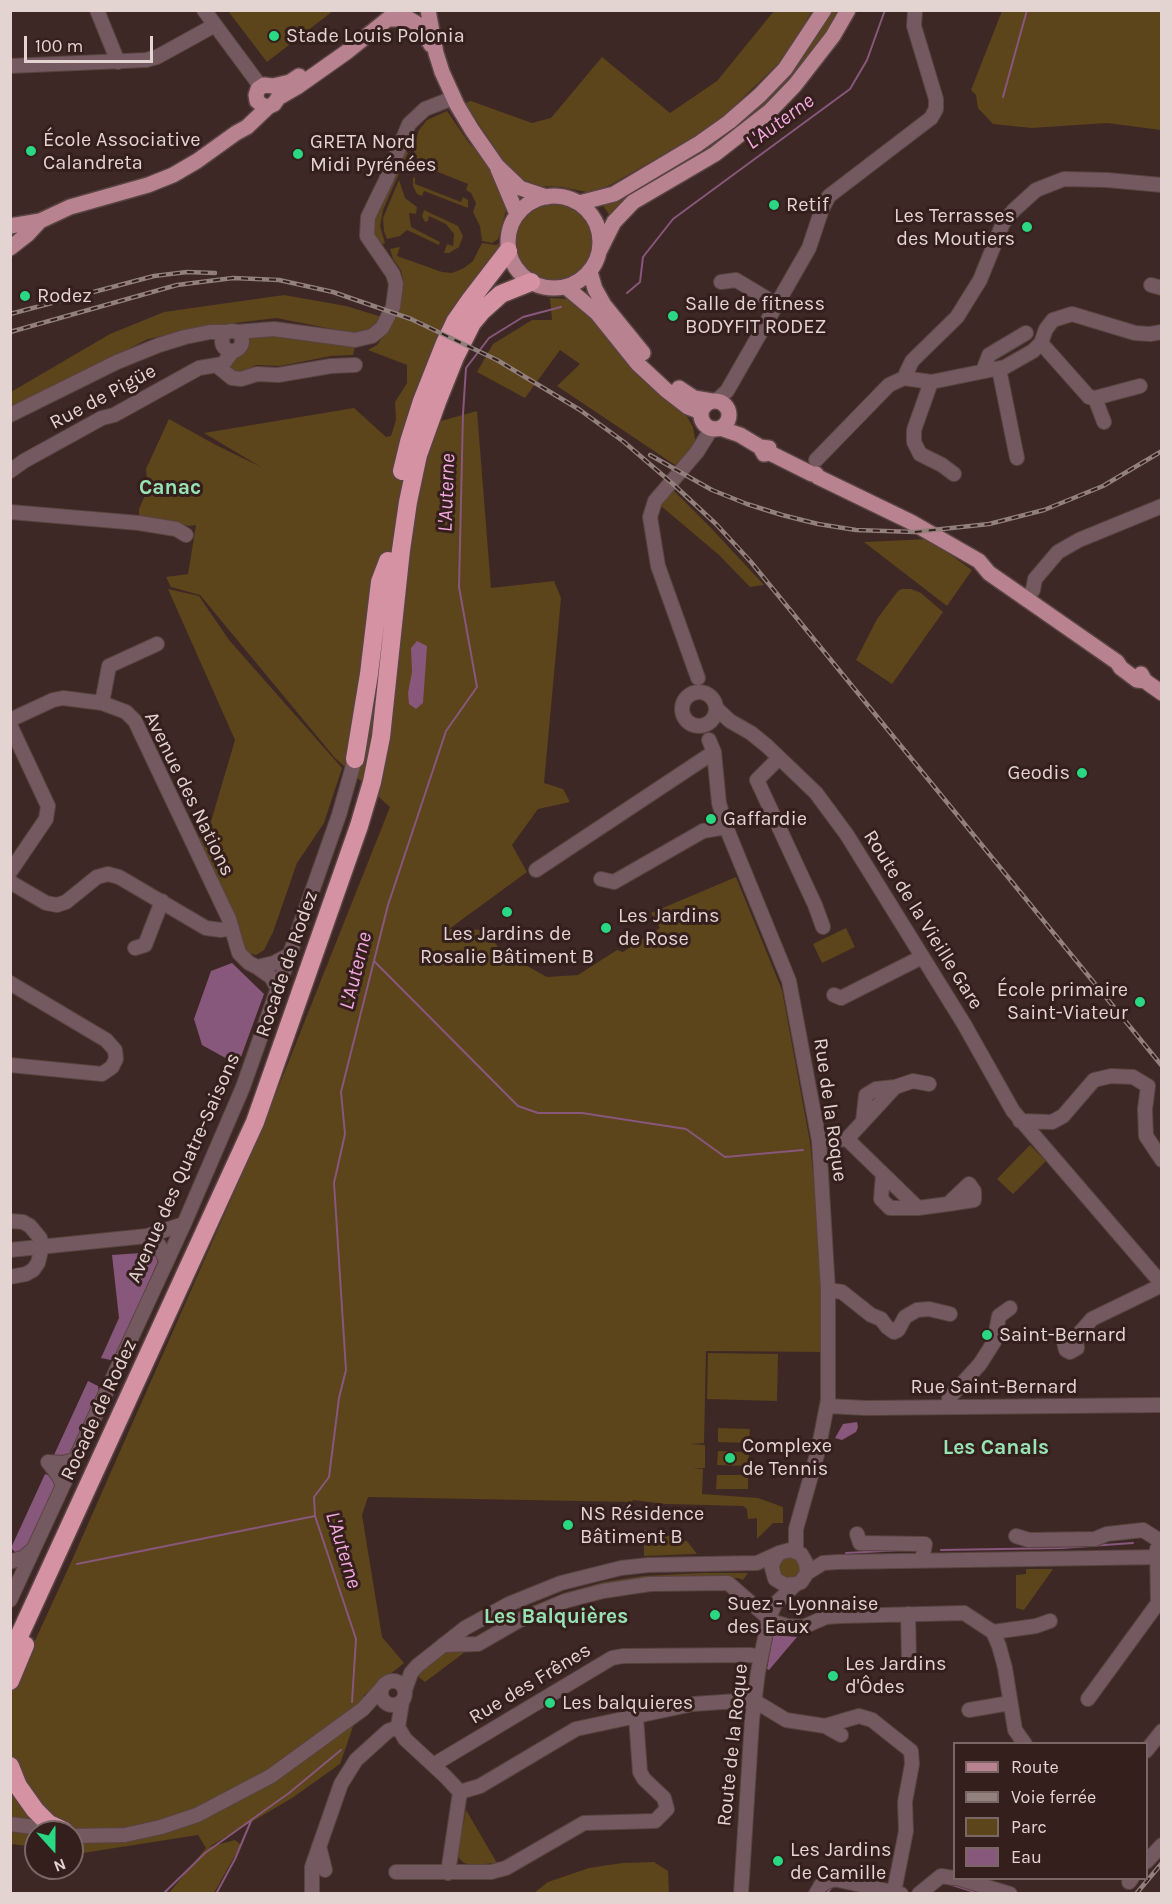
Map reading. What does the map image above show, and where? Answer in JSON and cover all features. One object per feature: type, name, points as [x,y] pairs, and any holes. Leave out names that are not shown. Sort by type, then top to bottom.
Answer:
[{"type":"highway","name":"Rocade de Rodez","points":[[10,1627],[248,1110],[352,810],[361,776],[370,731],[387,561],[396,501],[409,442],[422,401],[455,322],[508,251]]},
{"type":"highway","name":"Rocade de Rodez","points":[[10,1656],[255,1122],[359,826],[372,782],[381,737],[408,502],[418,455],[437,402],[472,323],[501,294],[531,282]]},
{"type":"highway","points":[[355,759],[369,674],[380,582],[387,561]]},
{"type":"highway","points":[[10,1681],[36,1617],[38,1598]]},
{"type":"highway","points":[[10,1766],[18,1786],[45,1820]]},
{"type":"main road","points":[[428,10],[436,53],[453,98],[497,166],[520,188],[579,203],[596,223],[600,237],[600,250]]},
{"type":"main road","points":[[579,203],[614,194],[690,149],[729,122],[785,69],[824,10]]},
{"type":"main road","points":[[547,196],[525,206],[517,214],[509,232],[508,251],[518,272],[531,282],[552,289],[566,287],[579,281],[590,272],[614,222],[633,202],[715,154],[770,111],[833,36],[848,10]]},
{"type":"main road","points":[[10,226],[40,221],[70,207],[148,185],[173,175],[247,127],[267,96],[297,87],[341,57],[391,13],[409,19],[418,25],[436,53]]},
{"type":"main road","points":[[497,166],[517,214]]},
{"type":"main road","points":[[10,248],[40,221]]},
{"type":"main road","points":[[590,272],[595,289],[604,305],[654,367],[670,381],[716,412],[740,435],[765,450],[811,470],[911,522],[951,546],[975,567],[989,573],[1117,662],[1124,663],[1142,674],[1145,681],[1161,693]]},
{"type":"main road","points":[[566,287],[597,313],[638,364],[666,390],[688,406],[716,412]]},
{"type":"street","points":[[97,10],[118,62]]},
{"type":"street","points":[[204,10],[267,96]]},
{"type":"street","points":[[706,694],[698,678],[658,566],[650,517],[655,501],[697,452],[716,412],[808,248],[829,196],[931,118],[936,109],[933,85],[915,26],[915,10]]},
{"type":"street","points":[[10,66],[146,60],[157,57],[215,25]]},
{"type":"street","points":[[10,415],[117,362],[159,345],[231,338],[274,329],[355,340],[372,336],[382,328],[393,307],[396,284],[393,274],[368,236],[368,217],[409,124],[425,109],[453,98]]},
{"type":"street","points":[[904,378],[912,361],[957,317],[980,280],[1003,223],[1036,190],[1064,179],[1161,185]]},
{"type":"street","points":[[721,282],[736,280],[776,304]]},
{"type":"street","points":[[811,470],[889,385],[904,378],[931,382],[999,369],[1033,351],[1041,343],[1046,329],[1053,320],[1072,314],[1135,333],[1161,332]]},
{"type":"street","points":[[983,371],[989,355],[1026,333]]},
{"type":"street","points":[[231,338],[216,365],[232,378],[242,379],[256,374],[278,375],[355,365]]},
{"type":"street","points":[[1041,343],[1089,397],[1095,398],[1140,386]]},
{"type":"street","name":"Rue de Pigüe","points":[[10,471],[83,428],[102,418],[114,415],[199,368],[216,365]]},
{"type":"street","points":[[999,369],[1017,458]]},
{"type":"street","points":[[931,382],[914,430],[914,442],[920,453],[954,474]]},
{"type":"street","points":[[1095,398],[1104,422]]},
{"type":"street","points":[[1020,595],[1019,586],[1035,579],[1058,552],[1079,540],[1161,506]]},
{"type":"street","points":[[10,512],[148,525],[176,529],[186,535]]},
{"type":"street","points":[[102,703],[109,666],[157,644]]},
{"type":"street","points":[[698,678],[684,701],[682,710],[686,720],[712,718]]},
{"type":"street","points":[[536,870],[711,746],[713,699],[701,692],[690,694]]},
{"type":"street","name":"Avenue des Nations","points":[[10,720],[52,700],[63,698],[102,703],[126,712],[135,721],[232,928],[239,953],[249,963],[271,977],[278,989]]},
{"type":"street","name":"Route de la Vieille Gare","points":[[712,718],[751,734],[816,793],[847,835],[964,1024],[1020,1121],[1161,1285]]},
{"type":"street","points":[[10,725],[48,806],[46,819],[10,872]]},
{"type":"street","name":"Rue de la Roque","points":[[711,746],[719,803],[726,827],[789,981],[819,1141],[828,1290],[827,1406],[802,1509],[795,1532],[786,1542],[790,1552]]},
{"type":"street","points":[[779,758],[757,780],[823,927]]},
{"type":"street","name":"Avenue des Quatre-Saisons","points":[[10,1600],[184,1224],[243,1087],[339,815],[355,759]]},
{"type":"street","points":[[601,879],[614,882],[703,831],[726,827]]},
{"type":"street","points":[[10,882],[46,903],[57,905],[66,902],[97,877],[108,874],[119,876],[206,928],[221,930],[232,928]]},
{"type":"street","points":[[135,948],[145,945],[162,901]]},
{"type":"street","points":[[257,967],[274,963],[289,955]]},
{"type":"street","points":[[834,995],[841,998],[922,957]]},
{"type":"street","points":[[10,983],[106,1040],[115,1050],[116,1059],[111,1067],[102,1074],[10,1065]]},
{"type":"street","points":[[1020,1121],[1052,1122],[1063,1116],[1095,1080],[1111,1076],[1132,1077],[1148,1086],[1145,1109],[1146,1136],[1161,1160]]},
{"type":"street","points":[[819,1141],[847,1139],[896,1086],[913,1081],[929,1084]]},
{"type":"street","points":[[847,1139],[918,1208],[948,1204],[974,1200],[974,1191],[965,1180],[948,1204]]},
{"type":"street","points":[[10,1221],[23,1222],[30,1226],[40,1238],[42,1246],[41,1255],[33,1270],[10,1277]]},
{"type":"street","points":[[10,1250],[147,1236],[184,1224]]},
{"type":"street","points":[[147,1236],[159,1245],[166,1261]]},
{"type":"street","points":[[1076,1337],[1092,1319],[1161,1285]]},
{"type":"street","points":[[828,1290],[842,1292],[871,1315],[881,1319],[905,1317],[917,1310],[929,1309],[950,1314]]},
{"type":"street","points":[[949,1407],[949,1398],[980,1364],[994,1342],[999,1316],[1010,1308]]},
{"type":"street","name":"Rue Saint-Bernard","points":[[827,1406],[1161,1405]]},
{"type":"street","points":[[63,1485],[48,1462],[63,1463],[74,1460]]},
{"type":"street","points":[[1016,1536],[1029,1540],[1095,1539],[1107,1534],[1143,1530],[1159,1539],[1160,1604],[1088,1699]]},
{"type":"street","points":[[857,1534],[860,1543],[925,1544],[922,1560]]},
{"type":"street","points":[[10,1562],[24,1557],[33,1549]]},
{"type":"street","points":[[790,1552],[806,1563],[807,1573]]},
{"type":"street","points":[[774,1576],[772,1562],[790,1552]]},
{"type":"street","points":[[84,1833],[161,1827],[197,1815],[271,1776],[363,1709],[386,1685],[411,1673],[465,1628],[509,1604],[561,1583],[584,1577],[621,1568],[648,1565],[757,1563],[790,1552],[823,1563],[1159,1557]]},
{"type":"street","points":[[757,1563],[785,1585],[801,1582],[807,1573],[823,1563]]},
{"type":"street","name":"Route de la Roque","points":[[774,1576],[776,1602]]},
{"type":"street","points":[[443,1645],[478,1644],[524,1618],[566,1601],[603,1591],[650,1584],[728,1583],[769,1618],[787,1626],[803,1627],[826,1617],[964,1613],[993,1632],[1002,1657],[1015,1730],[1024,1742]]},
{"type":"street","name":"Route de la Roque","points":[[741,1893],[753,1700],[769,1618],[776,1602],[796,1584]]},
{"type":"street","points":[[908,1614],[909,1660]]},
{"type":"street","points":[[993,1632],[1036,1626],[1050,1621]]},
{"type":"street","name":"Rue des Frênes","points":[[433,1765],[612,1658],[634,1655],[750,1654],[761,1656]]},
{"type":"street","points":[[312,1893],[312,1867],[341,1784],[356,1760],[388,1731],[411,1673]]},
{"type":"street","points":[[386,1685],[398,1682],[397,1707],[405,1739],[460,1792]]},
{"type":"street","points":[[386,1685],[381,1698],[397,1707]]},
{"type":"street","points":[[460,1792],[480,1786],[576,1730],[693,1704],[753,1700],[786,1720],[825,1726],[841,1735]]},
{"type":"street","points":[[969,1710],[1010,1703]]},
{"type":"street","points":[[363,1709],[397,1707]]},
{"type":"street","points":[[816,1893],[821,1885],[834,1879],[897,1893],[906,1831],[905,1802],[912,1764],[911,1751],[872,1720],[859,1716],[825,1726]]},
{"type":"street","points":[[396,1872],[491,1872],[506,1868],[584,1823],[655,1821],[667,1809],[664,1798],[644,1779],[640,1772],[636,1717]]},
{"type":"street","points":[[1148,1748],[1161,1731]]},
{"type":"street","points":[[448,1873],[460,1792]]},
{"type":"street","points":[[1148,1860],[1161,1845]]},
{"type":"street","points":[[319,1846],[325,1870]]},
{"type":"street","points":[[919,1893],[941,1876],[953,1878]]},
{"type":"street","points":[[963,1880],[1010,1893]]},
{"type":"green space","name":"Stade Louis Polonia","points":[[228,11],[333,11],[267,62]]},
{"type":"green space","points":[[774,11],[812,11],[784,58],[728,112],[694,137],[592,193],[562,187],[538,186],[517,177],[507,166],[465,103],[471,101],[532,123],[551,118],[602,57],[670,113],[717,81]]},
{"type":"green space","points":[[832,11],[842,11],[803,67],[750,122],[612,219],[602,204],[654,176],[799,61]]},
{"type":"green space","points":[[1002,11],[1161,11],[1161,130],[1107,123],[1032,128],[993,124],[978,108],[976,95],[971,90]]},
{"type":"green space","points":[[447,111],[469,143],[479,150],[494,176],[507,207],[498,239],[492,243],[482,241],[480,226],[473,212],[476,203],[471,193],[466,190],[468,184],[423,166],[420,171],[417,170],[418,161],[413,149],[419,130],[427,120]]},
{"type":"green space","points":[[403,147],[408,153],[383,210],[380,226],[385,243],[378,246],[373,239],[371,226]]},
{"type":"green space","points":[[415,177],[415,184],[461,202],[463,197],[468,200],[468,208],[424,191],[422,196],[417,194],[413,186]]},
{"type":"green space","points":[[399,180],[405,198],[417,207],[416,214],[409,213],[411,227],[440,242],[439,245],[407,230],[400,236],[387,239],[383,218]]},
{"type":"green space","points":[[554,203],[569,206],[582,215],[591,228],[594,243],[591,258],[582,271],[569,280],[554,283],[539,280],[526,271],[517,258],[514,243],[517,228],[526,215],[539,206]]},
{"type":"green space","points":[[424,210],[458,226],[463,236],[459,247],[449,253],[444,253],[447,244],[453,246],[454,234],[446,224],[429,216],[428,221],[425,222],[422,216]]},
{"type":"green space","points":[[502,242],[422,376],[407,414],[405,431],[477,411],[491,588],[554,581],[561,598],[544,783],[563,789],[570,802],[538,809],[512,845],[527,872],[449,929],[485,930],[502,952],[547,977],[578,975],[617,950],[623,952],[660,928],[651,913],[736,877],[782,990],[810,1142],[823,1278],[825,1352],[706,1351],[704,1443],[691,1444],[705,1445],[705,1468],[693,1468],[703,1469],[702,1494],[758,1498],[783,1507],[783,1523],[773,1523],[757,1539],[757,1518],[748,1519],[747,1509],[743,1506],[666,1504],[633,1500],[632,1502],[368,1497],[362,1515],[382,1637],[404,1663],[364,1695],[340,1764],[292,1798],[209,1847],[235,1840],[241,1845],[214,1893],[169,1893],[206,1848],[198,1835],[84,1853],[84,1820],[24,1820],[24,1846],[11,1844],[11,1693],[259,1136],[390,807],[335,758],[200,595],[171,587],[166,577],[188,574],[196,525],[189,526],[139,518],[139,509],[148,488],[146,469],[169,419],[261,467],[204,433],[354,408],[386,437],[391,436],[396,420],[395,402],[407,383],[407,365],[368,350],[377,345],[394,321],[404,285],[401,270],[393,259],[390,249],[400,247],[397,256],[442,272],[452,273],[473,261],[482,243],[496,245]]},
{"type":"green space","points":[[284,295],[346,306],[382,317],[377,328],[353,333],[276,318],[211,326],[148,339],[11,408],[11,392],[110,334],[164,312]]},
{"type":"green space","points":[[550,298],[568,299],[580,304],[685,413],[693,427],[696,444],[675,465],[557,386],[580,364],[560,350],[525,398],[477,372],[493,344],[532,320],[552,320]]},
{"type":"green space","points":[[260,335],[290,335],[355,347],[353,355],[331,356],[280,366],[257,365],[253,366],[251,371],[240,373],[234,371],[230,367],[232,357],[242,351],[251,338]]},
{"type":"green space","points":[[672,489],[764,585],[750,587],[719,555],[661,506]]},
{"type":"green space","points":[[928,539],[972,570],[947,606],[864,542]]},
{"type":"green space","points":[[168,589],[199,596],[229,640],[342,768],[324,823],[297,863],[273,932],[264,950],[256,955],[249,953],[243,945],[240,930],[199,838],[207,835],[235,740]]},
{"type":"green space","points":[[902,589],[911,589],[921,593],[943,612],[892,684],[856,660],[877,619]]},
{"type":"green space","points":[[846,928],[855,947],[822,963],[813,944]]},
{"type":"green space","points":[[1030,1145],[1046,1161],[1013,1194],[997,1179]]},
{"type":"green space","points":[[708,1353],[778,1354],[777,1401],[707,1399]]},
{"type":"green space","points":[[718,1428],[750,1429],[749,1443],[718,1442]]},
{"type":"green space","points":[[718,1451],[749,1452],[748,1466],[717,1465]]},
{"type":"green space","points":[[717,1475],[748,1475],[748,1489],[716,1489]]},
{"type":"green space","points":[[644,1530],[654,1530],[653,1536],[670,1536],[671,1542],[687,1541],[697,1554],[644,1556]]},
{"type":"green space","points":[[794,1555],[803,1565],[799,1577],[782,1580],[776,1564],[778,1560]]},
{"type":"green space","points":[[1026,1569],[1053,1569],[1024,1610],[1016,1608],[1016,1575],[1026,1574]]},
{"type":"green space","points":[[748,1573],[743,1580],[738,1578],[680,1578],[519,1617],[517,1612],[567,1592],[604,1582],[643,1576]]},
{"type":"green space","points":[[467,1648],[465,1652],[425,1682],[416,1675],[443,1653]]},
{"type":"green space","points":[[466,1810],[497,1863],[472,1865],[464,1863],[457,1856]]},
{"type":"green space","points":[[654,1862],[668,1871],[669,1893],[534,1893],[548,1882],[589,1868],[622,1863]]},
{"type":"water","points":[[417,641],[427,646],[423,703],[416,709],[409,704],[408,693],[412,672],[411,648]]},
{"type":"water","points":[[232,963],[264,994],[238,1065],[202,1045],[194,1019],[211,971]]},
{"type":"water","points":[[155,1252],[158,1261],[117,1356],[111,1360],[101,1358],[119,1318],[112,1255]]},
{"type":"water","points":[[88,1381],[98,1386],[99,1393],[71,1454],[64,1457],[54,1455]]},
{"type":"water","points":[[857,1422],[856,1432],[842,1440],[835,1438],[843,1424]]},
{"type":"water","points":[[45,1474],[55,1478],[56,1487],[31,1543],[17,1554],[11,1548]]},
{"type":"water","points":[[773,1635],[797,1637],[769,1670],[767,1669]]},
{"type":"waterway","name":"L'Auterne","points":[[627,293],[640,282],[643,257],[673,219],[850,89],[867,60],[885,10]]},
{"type":"waterway","points":[[1003,97],[1027,10]]},
{"type":"waterway","name":"L'Auterne","points":[[352,1702],[356,1639],[315,1516],[314,1497],[329,1477],[339,1398],[346,1370],[334,1183],[345,1134],[341,1092],[388,905],[446,731],[477,687],[459,587],[466,368],[489,338],[523,317],[561,307]]},
{"type":"waterway","points":[[374,961],[518,1106],[538,1113],[582,1113],[686,1129],[725,1157],[803,1150]]},
{"type":"waterway","points":[[77,1564],[315,1516]]},
{"type":"waterway","points":[[941,1550],[1061,1548],[1133,1543]]},
{"type":"waterway","points":[[846,1553],[902,1550]]},
{"type":"waterway","name":"L'Auterne","points":[[163,1894],[205,1853],[289,1793],[341,1750]]},
{"type":"waterway","points":[[216,1894],[235,1859],[251,1821]]},
{"type":"waterway","points":[[946,1883],[981,1894]]},
{"type":"waterway","points":[[826,1894],[832,1887],[838,1886]]},
{"type":"railway","points":[[10,314],[154,276],[187,272],[215,273]]},
{"type":"railway","points":[[10,332],[177,285],[233,278],[279,280],[333,292],[411,319],[497,360],[580,410],[624,442],[673,484],[716,524],[751,562],[1162,1066]]},
{"type":"railway","points":[[650,455],[712,490],[782,515],[856,530],[914,532],[989,524],[1044,510],[1103,486],[1162,451]]},
{"type":"railway","points":[[1148,1880],[1162,1863]]},
{"type":"railway","points":[[1136,1894],[1148,1880]]},
{"type":"place","name":"Stade Louis Polonia","points":[[274,36]]},
{"type":"place","name":"École Associative Calandreta","points":[[31,151]]},
{"type":"place","name":"GRETA Nord Midi Pyrénées","points":[[298,154]]},
{"type":"place","name":"Retif","points":[[774,205]]},
{"type":"place","name":"Les Terrasses des Moutiers","points":[[1027,227]]},
{"type":"place","name":"Rodez","points":[[25,296]]},
{"type":"place","name":"Salle de fitness BODYFIT RODEZ","points":[[673,316]]},
{"type":"place","name":"Geodis","points":[[1082,773]]},
{"type":"place","name":"Gaffardie","points":[[711,819]]},
{"type":"place","name":"Les Jardins de Rosalie Bâtiment B","points":[[507,912]]},
{"type":"place","name":"Les Jardins de Rose","points":[[606,928]]},
{"type":"place","name":"École primaire Saint-Viateur","points":[[1140,1002]]},
{"type":"place","name":"Saint-Bernard","points":[[987,1335]]},
{"type":"place","name":"Complexe de Tennis","points":[[730,1458]]},
{"type":"place","name":"NS Résidence Bâtiment B","points":[[568,1525]]},
{"type":"place","name":"Suez - Lyonnaise des Eaux","points":[[715,1615]]},
{"type":"place","name":"Les Jardins d'Ôdes","points":[[833,1676]]},
{"type":"place","name":"Les balquieres","points":[[550,1703]]},
{"type":"place","name":"Les Jardins de Camille","points":[[778,1861]]},
{"type":"district","name":"Canac","points":[[170,488]]},
{"type":"district","name":"Les Canals","points":[[996,1448]]},
{"type":"district","name":"Les Balquières","points":[[556,1617]]}]
